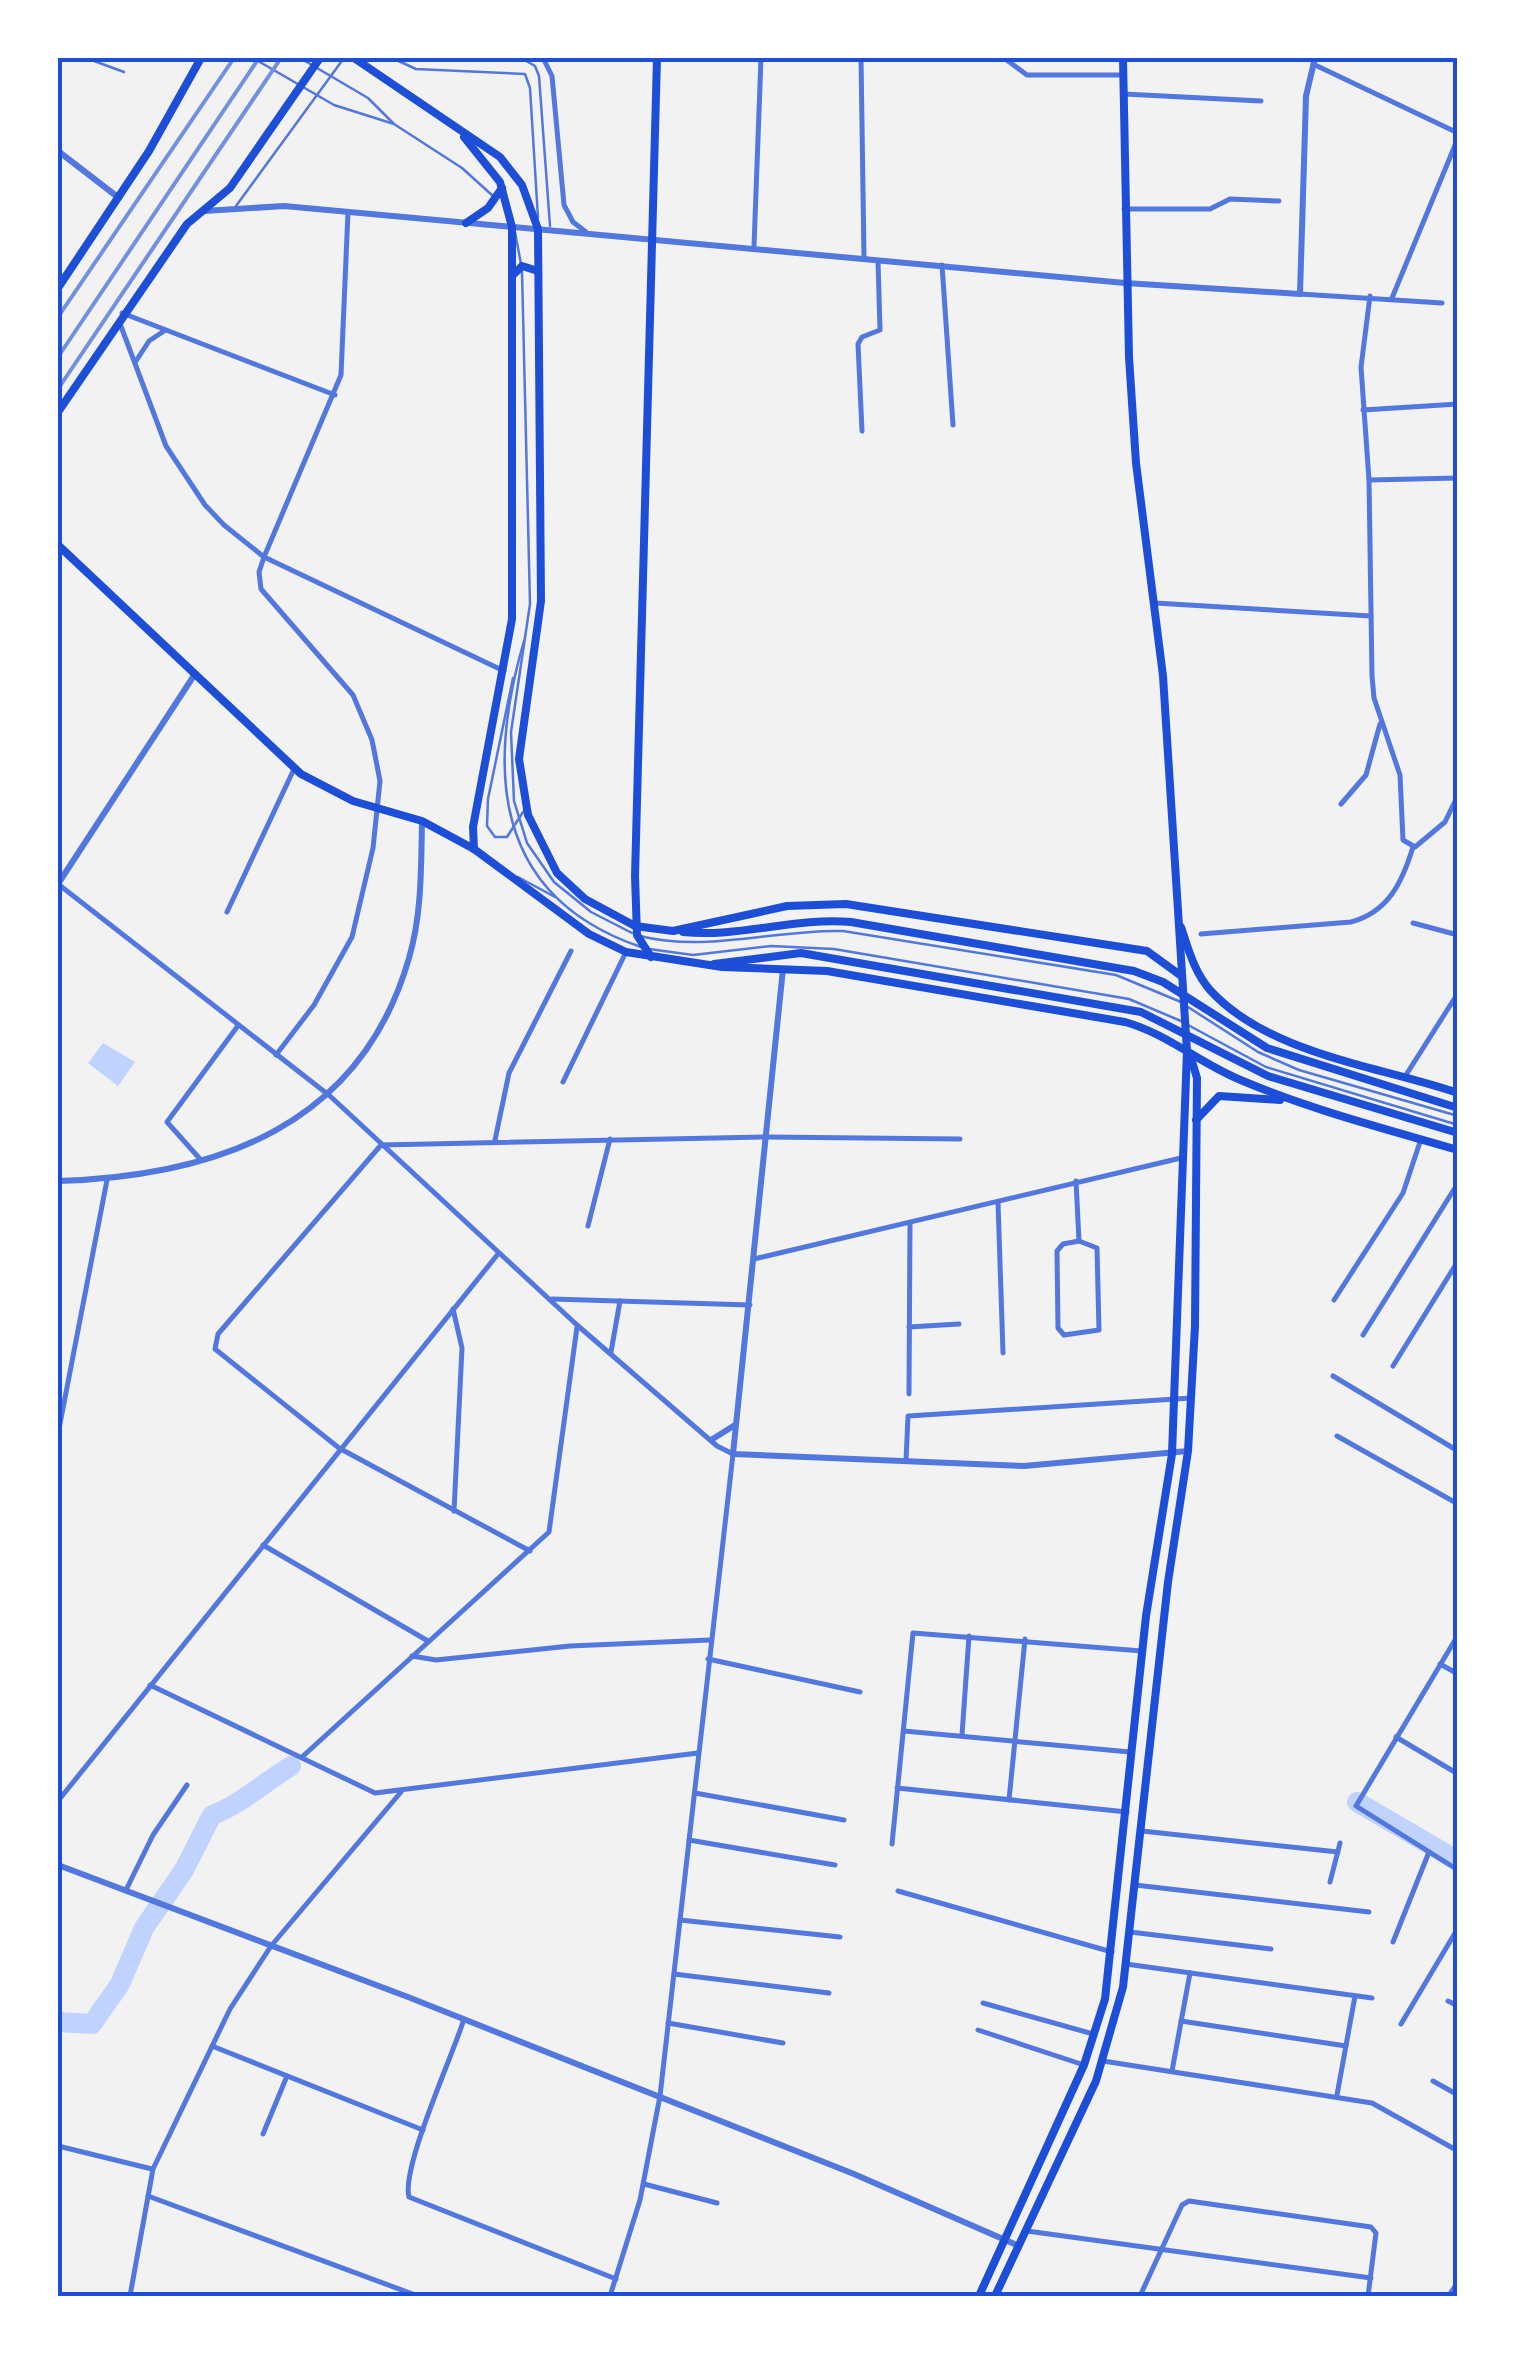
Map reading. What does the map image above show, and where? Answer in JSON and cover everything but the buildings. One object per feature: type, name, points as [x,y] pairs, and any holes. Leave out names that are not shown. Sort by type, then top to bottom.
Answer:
[{"type":"main road","points":[[58,288],[119,198],[201,58]]},
{"type":"main road","points":[[58,412],[120,315],[200,212],[230,188],[320,58]]},
{"type":"main road","points":[[354,58],[511,168],[538,229],[541,601],[519,739],[524,801],[549,863],[570,887],[636,930],[705,933],[811,920],[852,922],[1134,971],[1163,982],[1267,1048],[1458,1108]]},
{"type":"main road","points":[[655,960],[642,947],[636,930],[657,58]]},
{"type":"main road","points":[[979,2296],[1096,2034],[1113,1952],[1143,1651],[1172,1454],[1176,1399],[1187,1051],[1155,603],[1136,463],[1125,283],[1123,58]]},
{"type":"main road","points":[[458,130],[491,166],[502,188],[512,227],[513,597],[505,672],[473,826],[474,849]]},
{"type":"main road","points":[[466,223],[488,208],[502,188]]},
{"type":"main road","points":[[513,276],[522,266],[538,271]]},
{"type":"main road","points":[[58,545],[294,769],[342,796],[422,821],[474,849],[517,876],[588,934],[626,952],[655,960],[828,971],[1125,1022],[1232,1077],[1296,1102],[1458,1150]]},
{"type":"main road","points":[[673,931],[787,906],[846,904],[1147,952],[1180,978]]},
{"type":"main road","points":[[1177,913],[1198,972],[1222,1000],[1285,1038],[1458,1093]]},
{"type":"main road","points":[[709,965],[801,953],[1141,1012],[1176,1026],[1250,1070],[1458,1133]]},
{"type":"main road","points":[[995,2296],[1103,2061],[1126,1964],[1192,1398],[1196,1120],[1195,1066],[1187,1051]]},
{"type":"main road","points":[[1196,1120],[1214,1098],[1229,1094],[1296,1102]]},
{"type":"street","points":[[543,58],[552,76],[564,205],[573,222],[593,236]]},
{"type":"street","points":[[754,246],[761,58]]},
{"type":"street","points":[[861,58],[864,257]]},
{"type":"street","points":[[1004,58],[1026,75],[1123,75]]},
{"type":"street","points":[[1300,294],[1306,96],[1314,61],[1458,136],[1392,298]]},
{"type":"street","points":[[1123,94],[1261,100]]},
{"type":"street","points":[[58,151],[119,198]]},
{"type":"street","points":[[1124,208],[1210,208],[1230,199],[1279,201]]},
{"type":"street","points":[[200,212],[284,206],[593,236],[754,246],[1125,283],[1370,296],[1442,304]]},
{"type":"street","points":[[276,1055],[314,1005],[352,937],[378,807],[379,763],[362,713],[329,663],[261,589],[259,572],[334,395],[344,358],[348,212]]},
{"type":"street","points":[[862,431],[858,344],[862,337],[880,330],[878,258]]},
{"type":"street","points":[[942,265],[953,425]]},
{"type":"street","points":[[1370,296],[1361,352],[1369,480],[1374,698],[1400,775],[1400,837],[1413,847]]},
{"type":"street","points":[[120,315],[334,395]]},
{"type":"street","points":[[120,315],[180,470],[205,505],[264,557],[505,672]]},
{"type":"street","points":[[135,362],[149,342],[164,330]]},
{"type":"street","points":[[1363,410],[1458,404]]},
{"type":"street","points":[[1369,480],[1458,478]]},
{"type":"street","points":[[1155,603],[1371,616]]},
{"type":"street","points":[[193,677],[58,884],[330,1096],[577,1325],[711,1440],[733,1454],[906,1464],[1024,1466],[1188,1451]]},
{"type":"street","points":[[1341,804],[1372,761],[1381,720]]},
{"type":"street","points":[[227,912],[294,769]]},
{"type":"street","points":[[1201,934],[1370,917],[1382,909],[1394,892],[1413,847],[1445,822],[1458,795]]},
{"type":"street","points":[[58,1181],[107,1180],[202,1161],[267,1136],[330,1096],[380,1027],[408,961],[420,890],[422,821]]},
{"type":"street","points":[[1413,922],[1458,935]]},
{"type":"street","points":[[495,1140],[515,1060],[571,951]]},
{"type":"street","points":[[563,1082],[626,952]]},
{"type":"street","points":[[610,2296],[644,2184],[660,2096],[750,1305],[782,968]]},
{"type":"street","points":[[1406,1076],[1458,994]]},
{"type":"street","points":[[202,1161],[170,1130],[167,1122],[237,1026]]},
{"type":"street","points":[[588,1226],[610,1139]]},
{"type":"street","points":[[530,1552],[339,1448],[218,1354],[214,1344],[381,1145],[495,1140],[960,1139]]},
{"type":"street","points":[[1334,1300],[1402,1192],[1420,1139]]},
{"type":"street","points":[[754,1259],[1182,1158]]},
{"type":"street","points":[[58,1434],[107,1180]]},
{"type":"street","points":[[1076,1181],[1079,1242]]},
{"type":"street","points":[[1363,1335],[1458,1183]]},
{"type":"street","points":[[998,1202],[1003,1352]]},
{"type":"street","points":[[909,1394],[910,1223]]},
{"type":"street","points":[[1079,1242],[1097,1248],[1099,1330],[1064,1335],[1058,1328],[1057,1251],[1062,1244],[1079,1242]]},
{"type":"street","points":[[58,1801],[499,1253]]},
{"type":"street","points":[[1393,1366],[1458,1261]]},
{"type":"street","points":[[549,1299],[750,1305]]},
{"type":"street","points":[[610,1353],[620,1301]]},
{"type":"street","points":[[452,1308],[462,1348],[454,1511]]},
{"type":"street","points":[[909,1327],[959,1324]]},
{"type":"street","points":[[302,1757],[544,1540],[552,1524],[577,1325]]},
{"type":"street","points":[[1334,1376],[1458,1451]]},
{"type":"street","points":[[906,1464],[908,1416],[1192,1398]]},
{"type":"street","points":[[711,1440],[736,1424]]},
{"type":"street","points":[[1337,1436],[1458,1504]]},
{"type":"street","points":[[263,1546],[428,1641]]},
{"type":"street","points":[[892,1844],[914,1632],[1143,1651]]},
{"type":"street","points":[[1458,1635],[1356,1805],[1458,1870]]},
{"type":"street","points":[[962,1735],[969,1636]]},
{"type":"street","points":[[1009,1800],[1025,1639]]},
{"type":"street","points":[[412,1656],[436,1660],[570,1646],[710,1640]]},
{"type":"street","points":[[708,1659],[860,1692]]},
{"type":"street","points":[[1440,1664],[1458,1674]]},
{"type":"street","points":[[150,1685],[364,1789],[401,1792],[698,1754]]},
{"type":"street","points":[[904,1731],[1133,1752]]},
{"type":"street","points":[[1396,1736],[1458,1774]]},
{"type":"street","points":[[126,1890],[154,1834],[187,1784]]},
{"type":"street","points":[[898,1788],[1127,1812]]},
{"type":"street","points":[[130,2296],[153,2170],[230,2009],[271,1946],[401,1792]]},
{"type":"street","points":[[695,1793],[844,1820]]},
{"type":"street","points":[[1140,1830],[1338,1852]]},
{"type":"street","points":[[689,1840],[835,1865]]},
{"type":"street","points":[[1330,1882],[1340,1843]]},
{"type":"street","points":[[1393,1942],[1429,1852]]},
{"type":"street","points":[[58,1865],[660,2096],[1019,2246]]},
{"type":"street","points":[[1135,1885],[1368,1912]]},
{"type":"street","points":[[898,1891],[1113,1952]]},
{"type":"street","points":[[680,1920],[840,1937]]},
{"type":"street","points":[[1401,2024],[1458,1928]]},
{"type":"street","points":[[1130,1932],[1271,1950]]},
{"type":"street","points":[[1126,1964],[1372,1998]]},
{"type":"street","points":[[1172,2072],[1190,1973]]},
{"type":"street","points":[[674,1974],[828,1993]]},
{"type":"street","points":[[1337,2094],[1355,1996]]},
{"type":"street","points":[[1448,2001],[1458,2006]]},
{"type":"street","points":[[983,2003],[1096,2034]]},
{"type":"street","points":[[464,2019],[424,2130],[407,2193],[414,2200],[616,2279]]},
{"type":"street","points":[[1181,2021],[1346,2046]]},
{"type":"street","points":[[668,2023],[783,2043]]},
{"type":"street","points":[[978,2030],[1084,2065]]},
{"type":"street","points":[[212,2046],[424,2130]]},
{"type":"street","points":[[1103,2061],[1337,2094],[1386,2109],[1458,2151]]},
{"type":"street","points":[[262,2134],[287,2076]]},
{"type":"street","points":[[1433,2081],[1458,2095]]},
{"type":"street","points":[[58,2146],[153,2170]]},
{"type":"street","points":[[644,2184],[717,2203]]},
{"type":"street","points":[[148,2196],[418,2296]]},
{"type":"street","points":[[1140,2296],[1184,2203],[1372,2227],[1376,2233],[1368,2296]]},
{"type":"street","points":[[1026,2231],[1371,2278]]},
{"type":"street","points":[[1449,2296],[1458,2283]]},
{"type":"lane","points":[[86,58],[124,72]]},
{"type":"lane","points":[[253,58],[334,104],[394,124]]},
{"type":"lane","points":[[300,58],[368,98],[394,124],[478,180],[506,213],[517,239],[523,289],[530,604],[510,754],[520,823],[532,854],[571,898],[636,930],[683,943],[808,930],[843,931],[1116,975],[1176,999],[1281,1063],[1458,1116]]},
{"type":"lane","points":[[234,208],[344,58]]},
{"type":"lane","points":[[392,58],[416,69],[525,74],[530,88],[538,229]]},
{"type":"lane","points":[[416,58],[506,58]]},
{"type":"lane","points":[[520,58],[534,66],[541,88],[550,231]]},
{"type":"lane","points":[[524,801],[520,823],[513,832],[496,836],[485,817],[502,718],[527,630]]},
{"type":"lane","points":[[518,662],[502,760],[513,832],[534,870],[560,900],[587,922],[642,947],[693,955],[812,946],[1129,999],[1161,1010],[1247,1060],[1458,1125]]},
{"type":"lane","points":[[517,876],[560,900]]},
{"type":"lane","points":[[673,931],[718,941]]},
{"type":"water","points":[[103,1043],[135,1062],[118,1086],[88,1063]]},
{"type":"waterway","points":[[58,2022],[92,2024],[120,1984],[144,1928],[184,1870],[212,1815],[291,1766]]},
{"type":"waterway","points":[[1357,1802],[1458,1861]]},
{"type":"railway","points":[[58,317],[234,58]]},
{"type":"railway","points":[[58,357],[259,58]]},
{"type":"railway","points":[[58,389],[281,58]]}]
